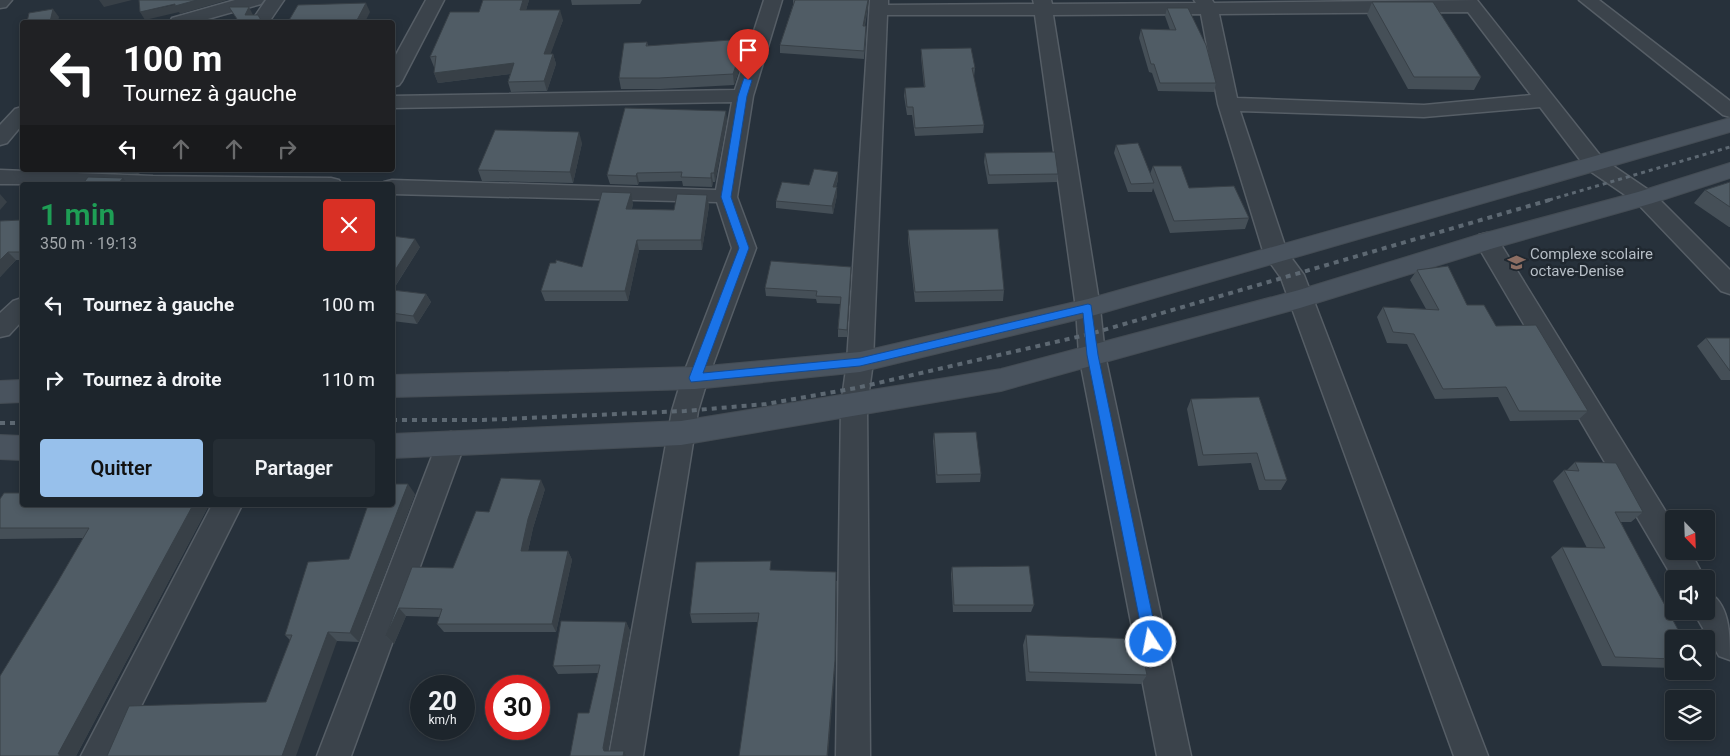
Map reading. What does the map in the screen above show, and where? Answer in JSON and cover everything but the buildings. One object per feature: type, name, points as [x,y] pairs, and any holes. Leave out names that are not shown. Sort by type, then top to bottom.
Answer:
[{"type":"main road","points":[[395,386],[695,378],[860,362],[1088,308],[1730,125]]},
{"type":"main road","points":[[395,446],[681,432],[854,406],[1001,380],[1300,299],[1487,241],[1645,198],[1730,170]]},
{"type":"main road","points":[[0,392],[20,392]]},
{"type":"main road","points":[[0,448],[20,448]]},
{"type":"street","points":[[0,3],[3,0]]},
{"type":"street","points":[[185,20],[255,0]]},
{"type":"street","points":[[261,20],[275,0]]},
{"type":"street","points":[[395,75],[435,0]]},
{"type":"street","points":[[626,756],[681,432],[695,378],[744,248],[726,197],[742,96],[772,0]]},
{"type":"street","points":[[1588,0],[1730,111]]},
{"type":"street","points":[[852,756],[854,406],[860,362],[879,5],[1471,3],[1595,164],[1645,198],[1730,285]]},
{"type":"street","points":[[1043,5],[1088,308],[1092,355],[1174,756]]},
{"type":"street","points":[[1206,5],[1228,104],[1276,254],[1292,275],[1471,756]]},
{"type":"street","points":[[395,102],[742,96]]},
{"type":"street","points":[[1228,104],[1424,111],[1546,100]]},
{"type":"street","points":[[0,138],[20,115]]},
{"type":"street","points":[[0,177],[242,182]]},
{"type":"street","points":[[395,187],[726,197]]},
{"type":"street","points":[[1487,241],[1685,570]]},
{"type":"street","points":[[0,328],[20,309]]},
{"type":"street","points":[[334,756],[450,443]]},
{"type":"street","points":[[98,756],[226,507]]},
{"type":"street","points":[[1715,620],[1730,645]]},
{"type":"railway","points":[[1549,200],[1730,147]]},
{"type":"railway","points":[[395,420],[483,420],[685,411],[766,404],[856,388],[1090,334],[1553,199]]},
{"type":"railway","points":[[0,423],[20,423]]},
{"type":"place","name":"Complexe scolaire octave-Denise","points":[[1516,263]]},
{"type":"route","points":[[748,80],[742,96],[726,197],[744,248],[695,378],[860,362],[1088,308],[1092,355],[1151,642]]}]
